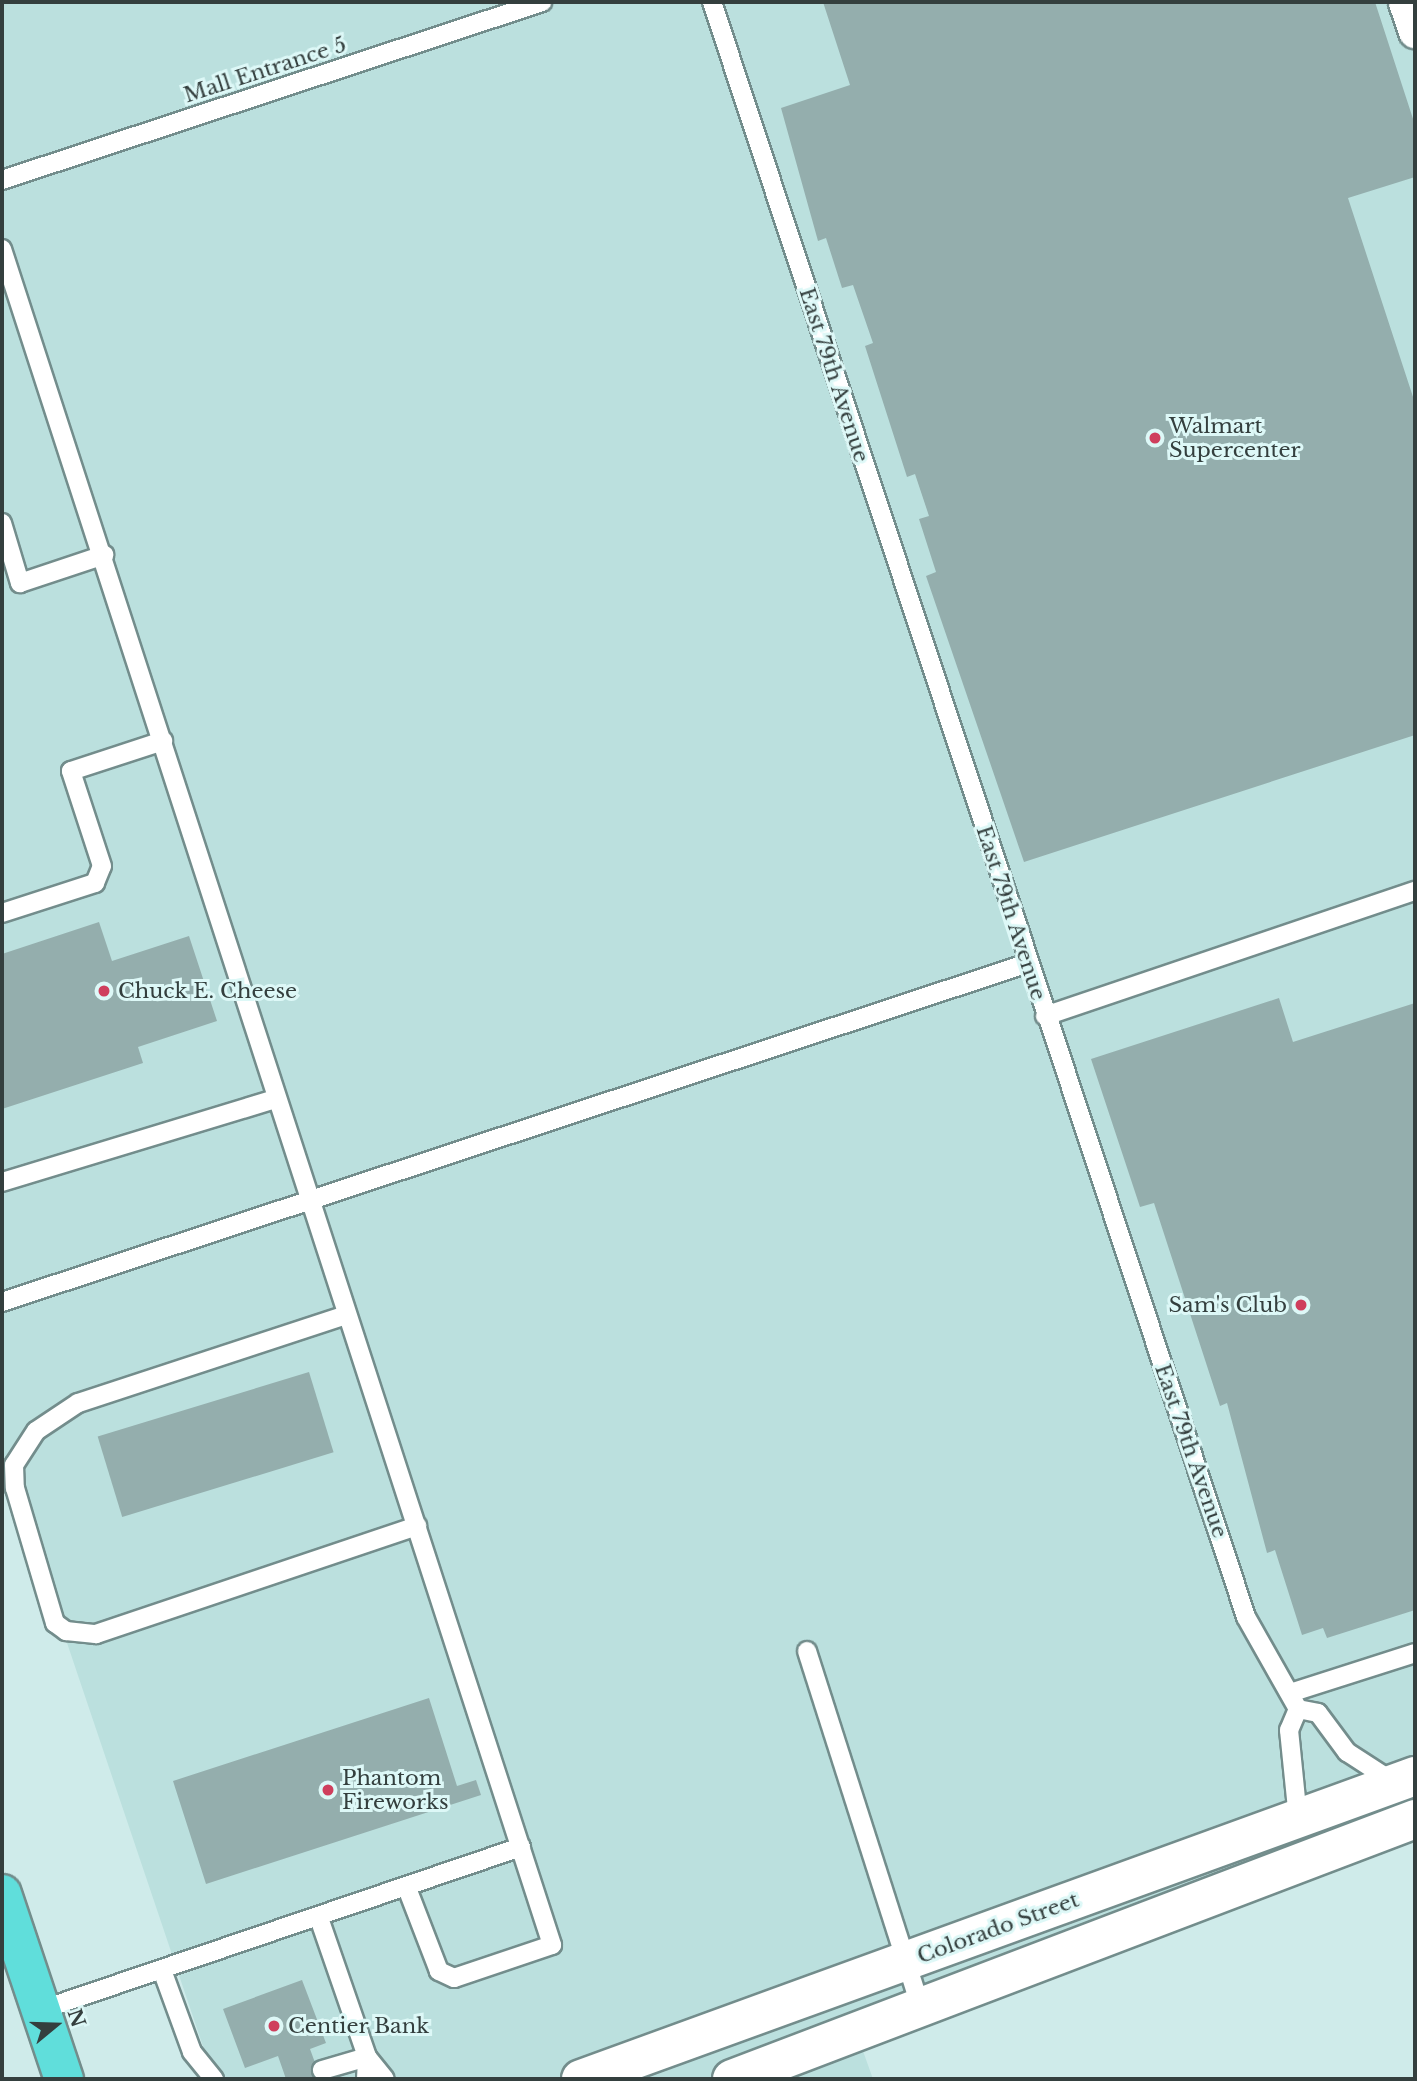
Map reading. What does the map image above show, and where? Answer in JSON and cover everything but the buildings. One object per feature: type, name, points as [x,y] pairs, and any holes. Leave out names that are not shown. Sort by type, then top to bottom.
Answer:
[{"type":"highway","points":[[2,1894],[64,2079]]},
{"type":"street","points":[[1405,2],[1415,31]]},
{"type":"street","name":"Colorado Street","points":[[581,2079],[1405,1779]]},
{"type":"street","points":[[732,2079],[922,2011],[1415,1819]]},
{"type":"lane","name":"Mall Entrance 5","points":[[2,180],[542,2]]},
{"type":"lane","name":"East 79th Avenue","points":[[712,2],[1045,1016],[1246,1617],[1294,1701]]},
{"type":"lane","points":[[2,249],[9,297],[104,555],[275,1099],[552,1945],[454,1978],[439,1972],[408,1888]]},
{"type":"lane","points":[[2,523],[20,583],[104,555]]},
{"type":"lane","points":[[2,913],[95,883],[102,866],[71,771],[163,741]]},
{"type":"lane","points":[[1045,1016],[1415,891]]},
{"type":"lane","points":[[2,1302],[1028,963]]},
{"type":"lane","points":[[2,1182],[275,1099]]},
{"type":"lane","points":[[346,1315],[78,1403],[36,1431],[14,1465],[15,1488],[55,1623],[66,1632],[96,1634],[417,1526]]},
{"type":"lane","points":[[807,1651],[922,2011]]},
{"type":"lane","points":[[1294,1701],[1415,1653]]},
{"type":"lane","points":[[1294,1701],[1318,1713],[1347,1752],[1405,1779]]},
{"type":"lane","points":[[1294,1701],[1289,1730],[1298,1818]]},
{"type":"lane","points":[[41,2010],[408,1888],[522,1847]]},
{"type":"lane","points":[[319,1918],[367,2057],[385,2079]]},
{"type":"lane","points":[[162,1970],[192,2052],[214,2079]]},
{"type":"lane","points":[[322,2070],[367,2057]]},
{"type":"lane","points":[[366,2079],[367,2057]]},
{"type":"shaded area","points":[[2,2],[1415,2],[1415,1840],[858,2037],[873,2079],[214,2079],[2,1450]]},
{"type":"place","name":"Walmart Supercenter","points":[[1155,438]]},
{"type":"place","name":"Chuck E. Cheese","points":[[104,991]]},
{"type":"place","name":"Sam's Club","points":[[1301,1305]]},
{"type":"place","name":"Phantom Fireworks","points":[[328,1790]]},
{"type":"place","name":"Centier Bank","points":[[274,2026]]}]
